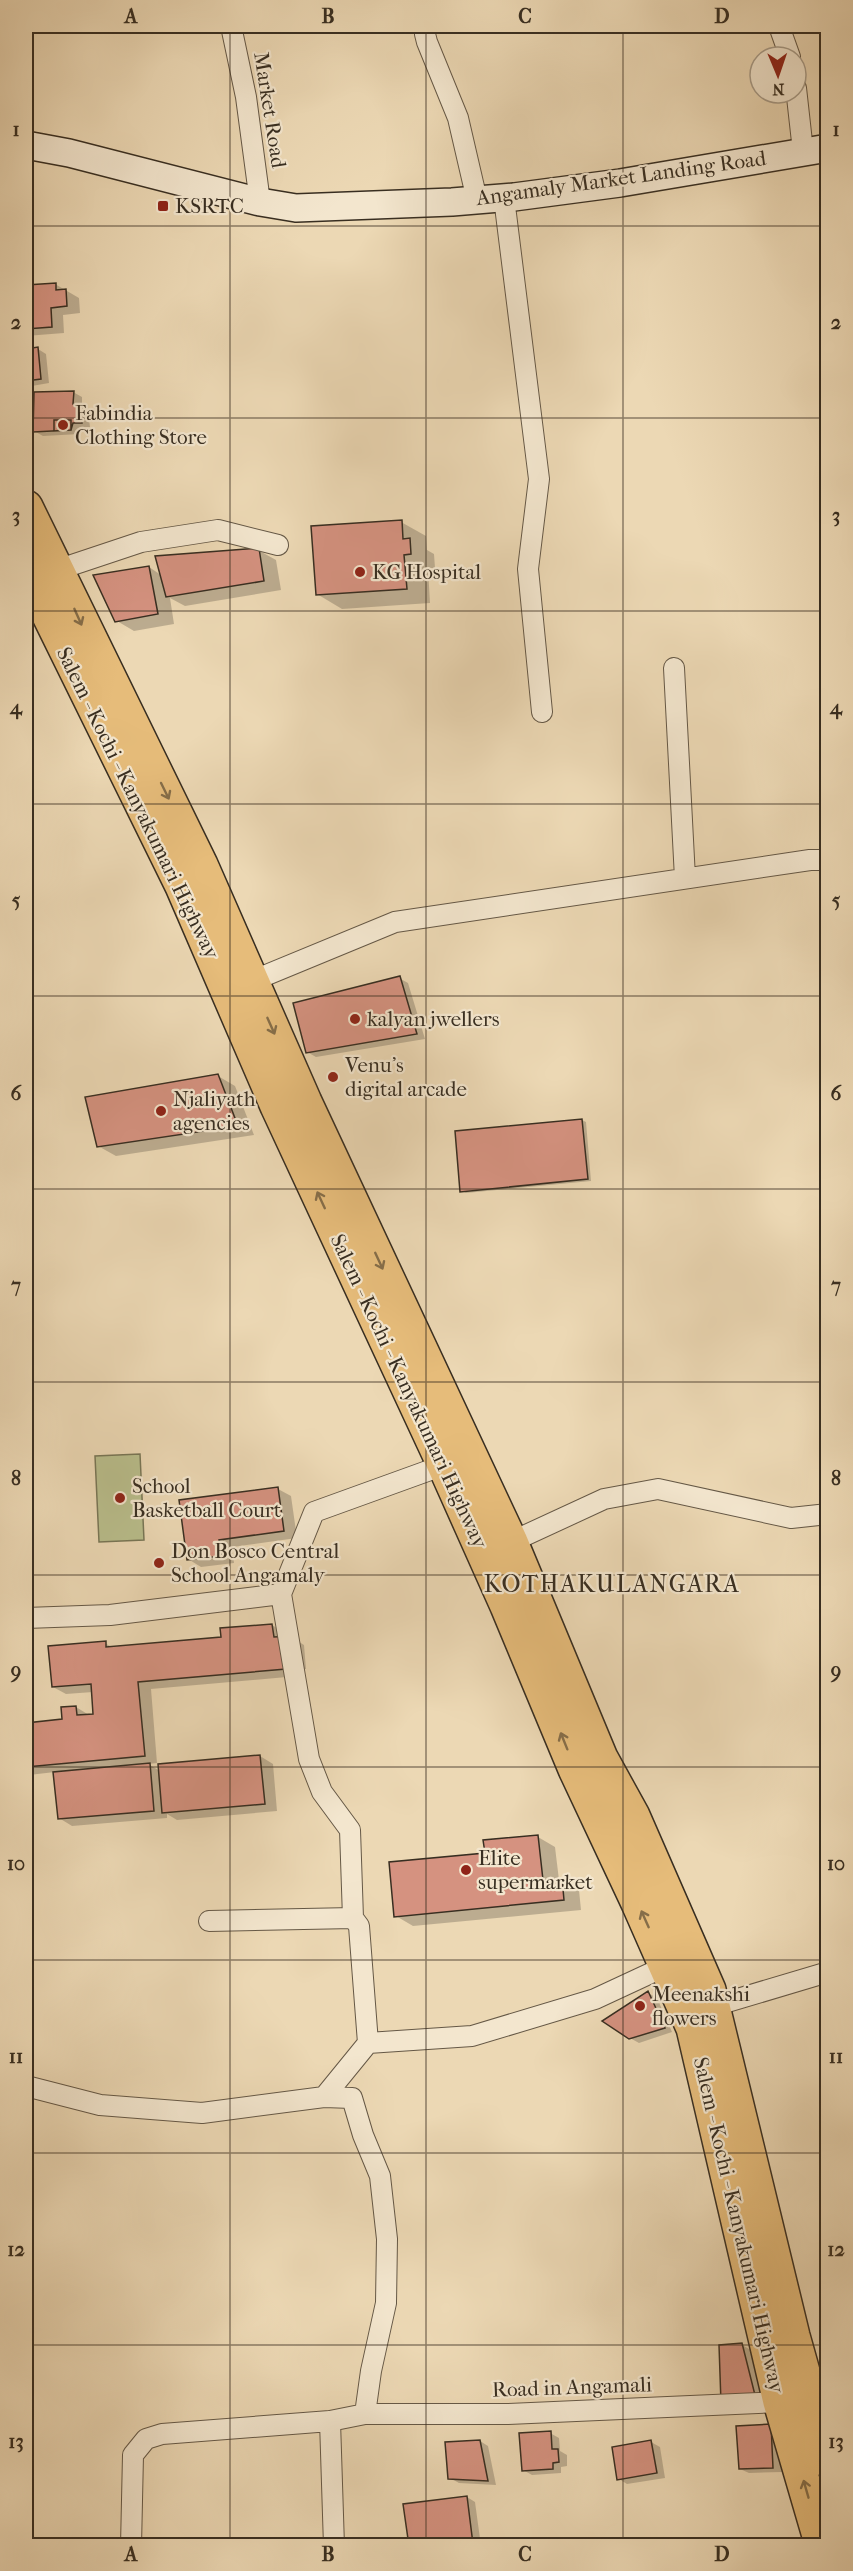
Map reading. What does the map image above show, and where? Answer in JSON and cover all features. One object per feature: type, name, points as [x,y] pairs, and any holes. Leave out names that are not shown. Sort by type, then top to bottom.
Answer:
[{"type":"highway","name":"Salem - Kochi - Kanyakumari Highway","points":[[26,507],[41,570],[277,1106],[444,1465],[576,1769],[693,2028],[780,2402],[822,2546]]},
{"type":"highway","name":"Salem - Kochi - Kanyakumari Highway","points":[[41,570],[88,640],[201,865],[314,1123],[511,1542],[601,1758],[633,1816],[714,2006],[793,2336],[828,2461]]},
{"type":"main road","name":"Angamaly Market Landing Road","points":[[26,145],[69,153],[260,202],[296,208],[504,198],[620,183],[815,150]]},
{"type":"street","name":"Market Road","points":[[231,26],[246,98],[260,202]]},
{"type":"street","points":[[427,26],[425,34],[427,42],[458,118],[477,200]]},
{"type":"street","points":[[779,26],[786,45]]},
{"type":"street","points":[[801,105],[815,150]]},
{"type":"street","points":[[504,198],[539,478],[528,569],[542,712]]},
{"type":"street","points":[[41,570],[141,542],[218,530],[278,545]]},
{"type":"street","points":[[674,668],[685,878]]},
{"type":"street","points":[[252,981],[395,922],[810,860],[828,860]]},
{"type":"street","points":[[324,2097],[368,2043],[359,1926],[353,1918],[350,1830],[322,1792],[309,1759],[281,1594],[314,1512],[444,1465]]},
{"type":"street","points":[[511,1542],[604,1499],[658,1489],[791,1518],[828,1514]]},
{"type":"street","points":[[26,1618],[110,1615],[281,1594]]},
{"type":"street","points":[[209,1921],[353,1918]]},
{"type":"street","points":[[368,2043],[472,2036],[595,1999],[666,1966]]},
{"type":"street","points":[[714,2006],[828,1972]]},
{"type":"street","points":[[26,2086],[100,2105],[202,2113],[324,2097],[352,2098],[363,2135],[380,2176],[387,2239],[386,2304],[371,2371],[365,2414]]},
{"type":"street","name":"Road in Angamali","points":[[131,2546],[133,2455],[146,2439],[162,2434],[330,2421],[365,2414],[508,2414],[780,2402]]},
{"type":"street","points":[[330,2421],[334,2546]]},
{"type":"green space","name":"School Basketball Court","points":[[140,1454],[144,1540],[99,1542],[95,1456]]},
{"type":"building","points":[[56,283],[56,290],[66,289],[67,306],[51,308],[52,327],[26,329],[26,285]]},
{"type":"building","points":[[38,347],[41,379],[26,381],[26,349]]},
{"type":"building","points":[[74,391],[73,404],[80,404],[82,423],[73,423],[71,430],[33,432],[34,392]]},
{"type":"building","name":"Fabindia Clothing Store","points":[[54,420],[71,420],[71,430],[54,431]]},
{"type":"building","name":"KG Hospital","points":[[402,520],[403,539],[410,538],[411,554],[404,555],[407,589],[316,595],[311,526]]},
{"type":"building","points":[[259,548],[264,581],[166,597],[155,556]]},
{"type":"building","points":[[149,566],[158,614],[115,622],[93,575]]},
{"type":"building","name":"kalyan jwellers","points":[[400,976],[417,1034],[306,1053],[293,1003]]},
{"type":"building","name":"Njaliyath agencies","points":[[218,1074],[238,1126],[97,1147],[85,1097]]},
{"type":"building","points":[[582,1119],[588,1179],[460,1192],[455,1131]]},
{"type":"building","points":[[278,1487],[284,1531],[219,1540],[222,1556],[187,1560],[179,1500]]},
{"type":"building","points":[[272,1624],[274,1637],[291,1636],[286,1669],[138,1682],[145,1756],[26,1767],[26,1723],[62,1719],[61,1707],[76,1706],[77,1715],[93,1714],[91,1684],[52,1687],[48,1646],[106,1641],[106,1647],[221,1637],[220,1628]]},
{"type":"building","points":[[260,1755],[265,1804],[162,1813],[158,1764]]},
{"type":"building","points":[[150,1763],[154,1811],[58,1819],[53,1772]]},
{"type":"building","name":"Elite supermarket","points":[[538,1835],[543,1880],[562,1878],[564,1900],[394,1917],[389,1862],[485,1853],[483,1840]]},
{"type":"building","name":"Meenakshi flowers","points":[[648,1991],[665,2028],[629,2039],[602,2021]]},
{"type":"building","points":[[742,2343],[756,2399],[721,2403],[719,2345]]},
{"type":"building","points":[[771,2424],[773,2468],[739,2469],[736,2426]]},
{"type":"building","points":[[551,2431],[552,2449],[558,2449],[559,2462],[553,2463],[553,2469],[522,2471],[519,2433]]},
{"type":"building","points":[[480,2440],[488,2481],[448,2479],[445,2442]]},
{"type":"building","points":[[651,2440],[657,2473],[617,2480],[612,2447]]},
{"type":"building","points":[[467,2496],[473,2544],[409,2546],[403,2504]]},
{"type":"place","name":"KSRTC","points":[[163,206]]},
{"type":"place","name":"Fabindia Clothing Store","points":[[63,425]]},
{"type":"place","name":"KG Hospital","points":[[360,572]]},
{"type":"place","name":"kalyan jwellers","points":[[355,1019]]},
{"type":"place","name":"Venu's digital arcade","points":[[333,1077]]},
{"type":"place","name":"Njaliyath agencies","points":[[161,1111]]},
{"type":"place","name":"School Basketball Court","points":[[120,1498]]},
{"type":"place","name":"Don Bosco Central School Angamaly","points":[[159,1563]]},
{"type":"place","name":"Elite supermarket","points":[[466,1870]]},
{"type":"place","name":"Meenakshi flowers","points":[[640,2006]]},
{"type":"district","name":"KOTHAKULANGARA","points":[[612,1584]]}]
